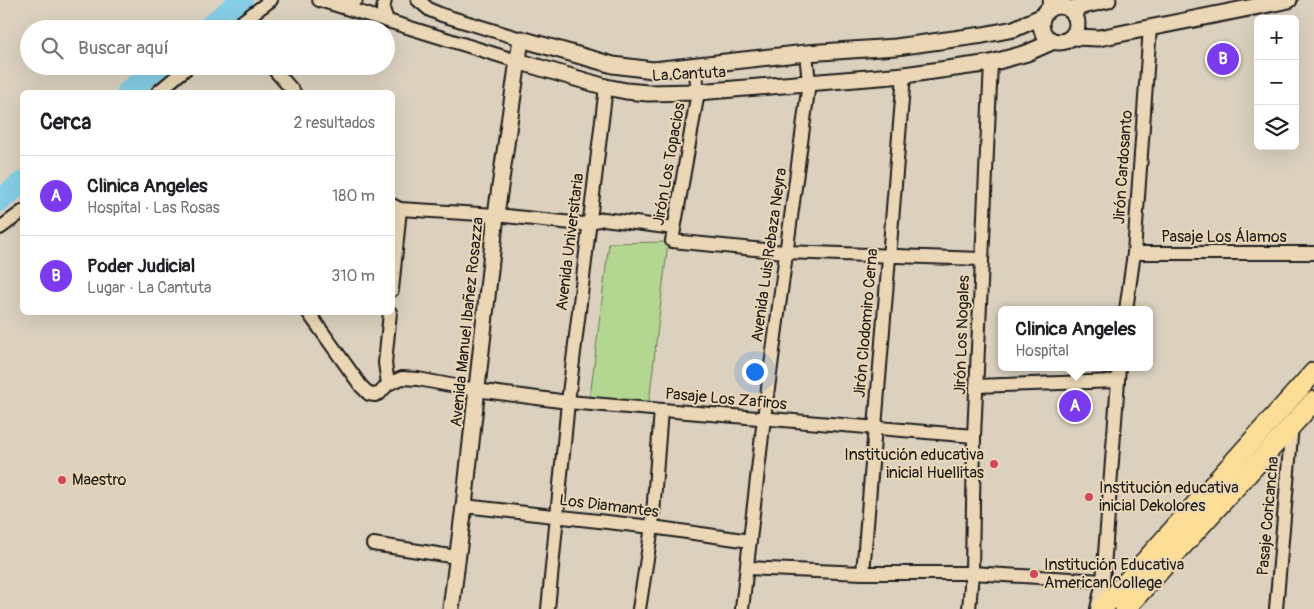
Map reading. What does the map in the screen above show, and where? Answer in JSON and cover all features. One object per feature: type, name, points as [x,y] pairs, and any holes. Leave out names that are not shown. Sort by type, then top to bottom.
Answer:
[{"type":"main road","points":[[1102,609],[1314,372]]},
{"type":"main road","points":[[1125,609],[1314,401]]},
{"type":"street","points":[[246,20],[271,0]]},
{"type":"street","name":"La Cantuta","points":[[319,0],[387,20]]},
{"type":"street","points":[[332,4],[356,0]]},
{"type":"street","points":[[385,0],[384,9],[387,20]]},
{"type":"street","name":"La Cantuta","points":[[418,0],[430,10],[442,15],[520,39],[613,65],[653,70],[806,53],[896,47],[983,35],[1014,29],[1047,9],[1108,0]]},
{"type":"street","name":"La Cantuta","points":[[395,23],[606,87],[648,94],[698,92],[904,75],[991,63],[1026,53],[1054,41],[1060,42],[1072,37],[1099,38],[1289,0]]},
{"type":"street","points":[[1069,6],[1077,20],[1077,26],[1072,37]]},
{"type":"street","points":[[1047,9],[1041,22],[1044,34],[1054,41]]},
{"type":"street","name":"Jirón Cardosanto","points":[[1127,306],[1134,253],[1150,27]]},
{"type":"street","name":"Avenida Manuel Ibañez Rosazza","points":[[450,609],[464,506],[496,215],[520,39]]},
{"type":"street","name":"Avenida Luis Rebaza Neyra","points":[[742,609],[764,418],[809,82],[806,53]]},
{"type":"street","name":"Jirón Los Nogales","points":[[969,609],[972,573],[974,436],[981,260],[991,63]]},
{"type":"street","name":"Jirón Los Topacios","points":[[673,235],[698,92],[695,65]]},
{"type":"street","points":[[160,90],[178,75]]},
{"type":"street","points":[[279,75],[292,90]]},
{"type":"street","name":"Jirón Clodomiro Cerna","points":[[863,574],[904,75]]},
{"type":"street","name":"Avenida Universitaria","points":[[548,609],[568,402],[606,87]]},
{"type":"street","points":[[395,228],[396,207],[582,224],[604,219],[673,235],[786,252],[981,260]]},
{"type":"street","points":[[0,228],[20,213]]},
{"type":"street","name":"Pasaje Los Álamos","points":[[1134,253],[1314,253]]},
{"type":"street","name":"Pasaje Los Zafiros","points":[[310,315],[368,394],[375,395],[380,393],[388,384],[402,378],[418,379],[476,390],[568,402],[974,436]]},
{"type":"street","points":[[388,384],[385,363],[390,315]]},
{"type":"street","points":[[1097,609],[1103,581],[1118,371]]},
{"type":"street","points":[[976,386],[1117,381]]},
{"type":"street","points":[[639,609],[652,527],[661,410]]},
{"type":"street","name":"Pasaje Coricancha","points":[[1276,609],[1292,426]]},
{"type":"street","name":"Los Diamantes","points":[[464,506],[652,527],[750,541]]},
{"type":"street","points":[[373,544],[457,557]]},
{"type":"street","points":[[747,568],[863,574],[972,573],[1103,581]]},
{"type":"green space","points":[[668,242],[649,402],[590,397],[609,243]]},
{"type":"waterway","points":[[217,20],[242,0]]},
{"type":"waterway","points":[[130,90],[148,75]]},
{"type":"waterway","points":[[0,201],[20,184]]},
{"type":"place","name":"Poder Judicial","points":[[1223,59]]},
{"type":"place","name":"Clinica Angeles","points":[[1075,406]]},
{"type":"place","name":"Institución educativa inicial Huellitas","points":[[994,464]]},
{"type":"place","name":"Maestro","points":[[62,480]]},
{"type":"place","name":"Institución educativa inicial Dekolores","points":[[1089,497]]},
{"type":"place","name":"Institución Educativa American College","points":[[1034,574]]}]
